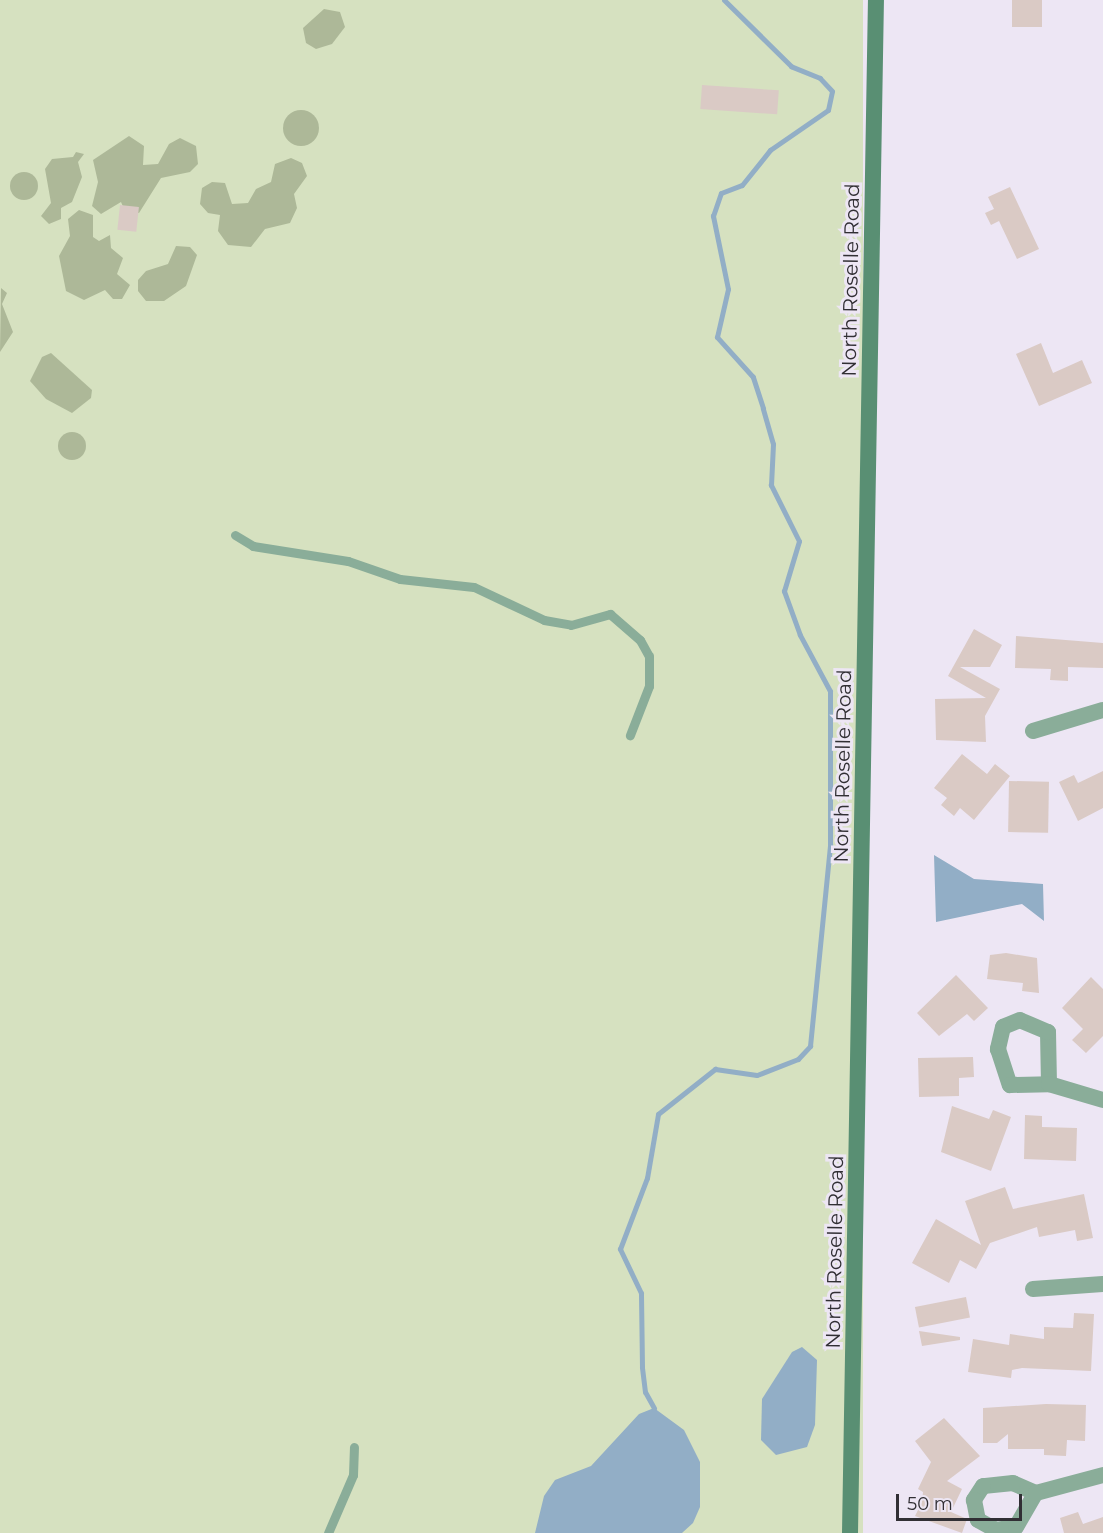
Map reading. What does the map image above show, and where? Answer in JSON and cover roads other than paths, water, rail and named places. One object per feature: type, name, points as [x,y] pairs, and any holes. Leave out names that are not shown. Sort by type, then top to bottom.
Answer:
[{"type":"main road","name":"North Roselle Road","points":[[850,1533],[876,0]]},
{"type":"street","points":[[1034,731],[1103,710]]},
{"type":"street","points":[[1049,1084],[1103,1100]]},
{"type":"street","points":[[1033,1289],[1103,1284]]},
{"type":"street","points":[[1036,1493],[1103,1475]]},
{"type":"lane","points":[[235,535],[253,546],[348,561],[400,579],[474,586],[544,621],[571,626],[601,612],[610,614],[640,639],[649,656],[649,686],[630,735]]},
{"type":"lane","points":[[328,1533],[355,1470],[354,1447]]},
{"type":"water","points":[[934,855],[974,879],[1043,884],[1044,921],[1022,904],[936,922]]},
{"type":"water","points":[[802,1347],[817,1360],[815,1425],[807,1447],[776,1455],[761,1440],[762,1399],[792,1352]]},
{"type":"water","points":[[654,1408],[684,1430],[700,1462],[700,1507],[693,1523],[682,1533],[535,1533],[544,1496],[555,1480],[591,1466],[639,1414]]},
{"type":"waterway","points":[[654,1408],[645,1392],[642,1367],[641,1293],[620,1249],[647,1178],[658,1114],[715,1069],[757,1075],[798,1059],[810,1046],[830,844],[830,691],[800,635],[784,591],[799,541],[771,485],[773,444],[763,408],[753,377],[717,337],[728,289],[713,216],[721,193],[742,185],[770,150],[828,110],[832,91],[820,78],[791,66],[724,0]]}]
